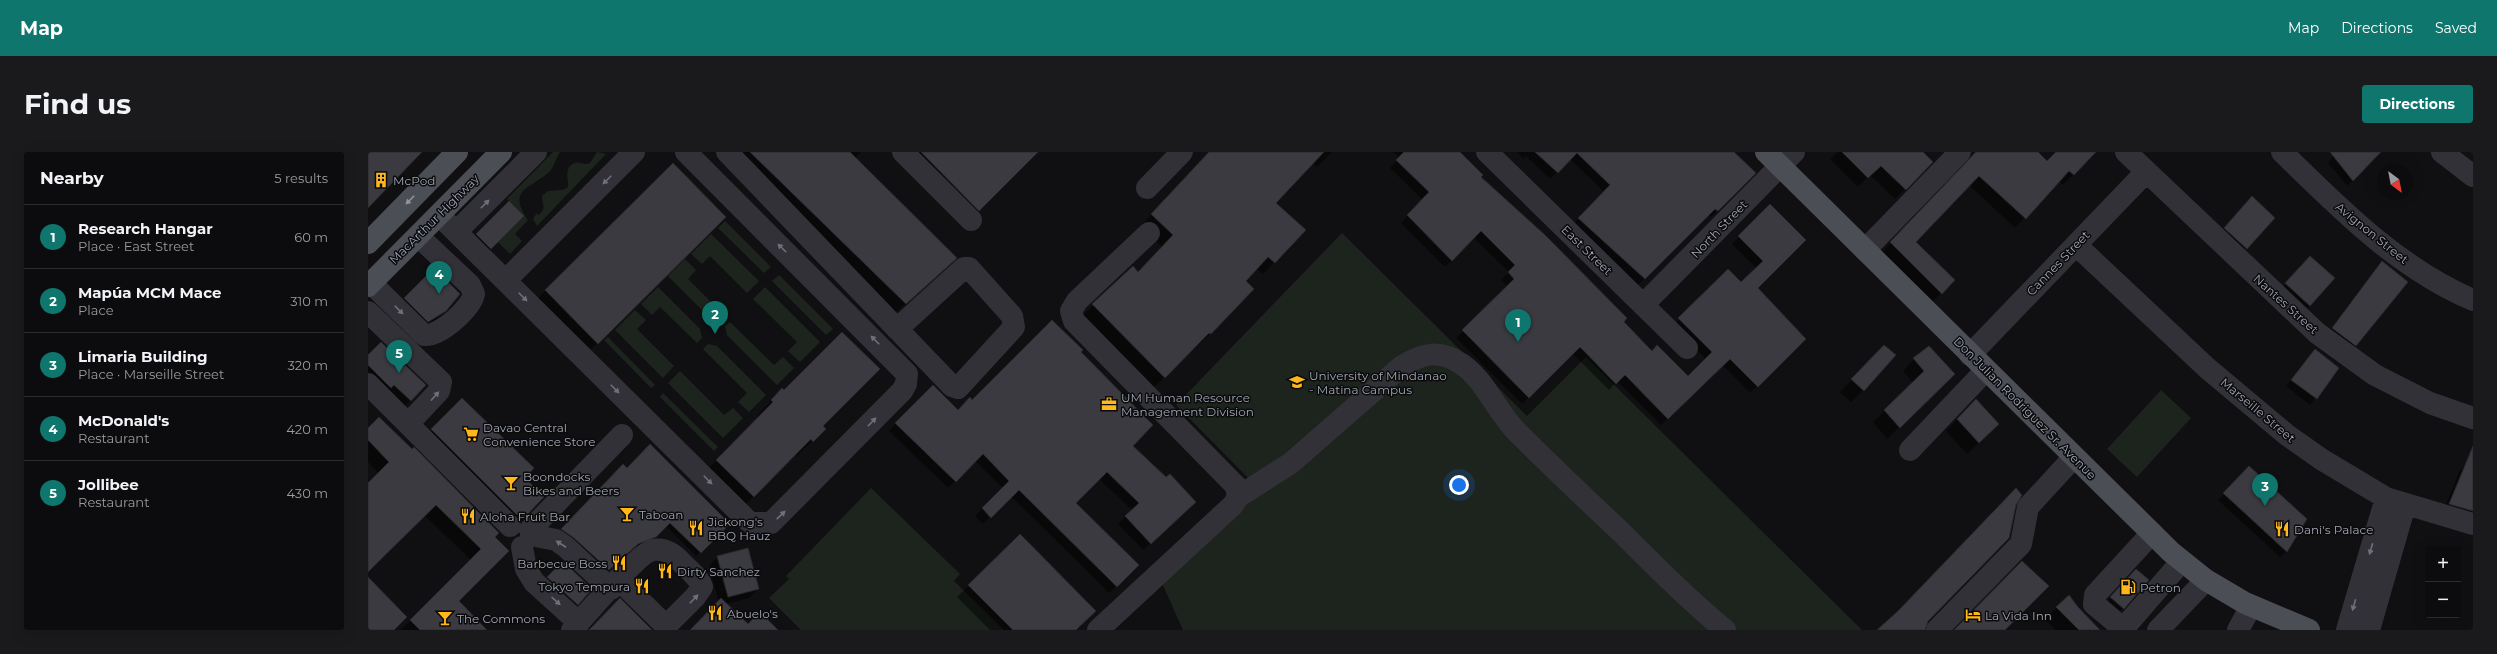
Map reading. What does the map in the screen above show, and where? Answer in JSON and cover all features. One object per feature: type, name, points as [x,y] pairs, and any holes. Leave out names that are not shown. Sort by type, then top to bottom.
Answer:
[{"type":"main road","points":[[368,243],[457,152]]},
{"type":"main road","name":"MacArthur Highway","points":[[370,285],[501,152]]},
{"type":"main road","name":"Don Julian Rodriguez Sr. Avenue","points":[[1780,157],[1865,250],[1970,355],[2182,561],[2206,580],[2250,606],[2308,630]]},
{"type":"street","points":[[457,231],[536,152]]},
{"type":"street","points":[[506,280],[634,152]]},
{"type":"street","points":[[439,215],[457,231],[746,519],[752,523],[771,523],[778,518],[902,392],[906,384],[907,374],[686,152]]},
{"type":"street","points":[[727,152],[897,329],[952,386],[958,388],[1014,327],[1012,316],[968,268],[964,268],[897,329]]},
{"type":"street","points":[[903,152],[971,220]]},
{"type":"street","points":[[1147,188],[1182,152]]},
{"type":"street","name":"East Street","points":[[1487,152],[1687,348]]},
{"type":"street","points":[[1865,250],[1960,152]]},
{"type":"street","name":"Nantes Street","points":[[2126,152],[2317,333],[2375,374],[2430,403],[2473,418]]},
{"type":"street","name":"Avignon Street","points":[[2282,152],[2340,208],[2377,241],[2418,271],[2473,300]]},
{"type":"street","points":[[2442,152],[2473,176]]},
{"type":"street","name":"North Street","points":[[1643,305],[1780,157]]},
{"type":"street","name":"Cannes Street","points":[[1970,355],[2146,172]]},
{"type":"street","points":[[1149,233],[1076,301],[1071,310],[1074,320],[1236,486],[1238,497]]},
{"type":"street","points":[[370,285],[424,335],[431,336],[439,333],[473,302],[474,294],[470,286],[418,236]]},
{"type":"street","name":"Marseille Street","points":[[2076,245],[2207,368],[2286,435],[2321,460],[2395,501],[2473,524]]},
{"type":"street","points":[[368,312],[441,382],[439,391],[408,424]]},
{"type":"street","points":[[1098,630],[1233,505],[1238,497],[1291,463],[1402,366],[1419,356],[1437,353],[1463,364],[1487,389],[1507,422],[1680,592],[1725,630]]},
{"type":"street","points":[[1910,450],[1986,370]]},
{"type":"street","points":[[368,384],[523,535],[556,540],[615,584],[666,626],[700,592],[702,587],[697,578],[673,554],[654,550],[645,552],[615,584],[576,626],[534,582],[526,569],[523,535],[622,435]]},
{"type":"street","points":[[1937,630],[2021,544],[2028,507],[2074,457]]},
{"type":"street","points":[[2347,630],[2395,501]]},
{"type":"street","points":[[2369,630],[2395,501]]},
{"type":"street","points":[[2152,533],[2095,595],[2094,604],[2120,626],[2125,624],[2182,561]]},
{"type":"street","points":[[2158,630],[2206,580]]},
{"type":"street","points":[[2238,630],[2250,606]]},
{"type":"shaded area","points":[[553,152],[560,152],[554,166],[548,173],[523,191],[520,196],[522,210],[528,220],[515,234],[522,241],[510,254],[498,242],[524,216],[507,199]]},
{"type":"shaded area","points":[[597,152],[606,154],[537,226],[533,219],[536,214],[539,215],[543,210],[544,206],[542,196],[548,191],[564,189],[567,187],[567,173],[569,167],[576,163],[590,163]]},
{"type":"shaded area","points":[[725,221],[771,267],[764,273],[718,228]]},
{"type":"shaded area","points":[[1342,233],[1527,416],[1586,357],[1862,630],[1183,630],[1161,581],[1261,491],[1176,405]]},
{"type":"shaded area","points":[[711,234],[759,281],[747,293],[710,256],[702,264],[691,254]]},
{"type":"shaded area","points":[[685,259],[696,270],[688,279],[725,316],[719,321],[711,319],[668,276]]},
{"type":"shaded area","points":[[779,275],[833,329],[826,335],[772,281]]},
{"type":"shaded area","points":[[658,287],[700,329],[702,338],[697,343],[660,307],[652,315],[641,304]]},
{"type":"shaded area","points":[[765,287],[820,342],[800,362],[788,351],[797,342],[753,299]]},
{"type":"shaded area","points":[[635,310],[646,320],[637,329],[674,366],[663,378],[615,330]]},
{"type":"shaded area","points":[[730,322],[774,365],[783,357],[794,368],[777,385],[727,335],[725,326]]},
{"type":"shaded area","points":[[608,337],[655,385],[651,388],[604,340]]},
{"type":"shaded area","points":[[708,344],[717,346],[766,395],[749,412],[738,402],[747,393],[703,349]]},
{"type":"shaded area","points":[[680,371],[724,415],[733,408],[743,418],[723,438],[668,383]]},
{"type":"shaded area","points":[[2161,390],[2191,418],[2137,477],[2107,449]]},
{"type":"shaded area","points":[[663,393],[718,447],[714,451],[660,397]]},
{"type":"shaded area","points":[[871,488],[960,574],[954,581],[1004,630],[801,630],[769,598],[789,579],[786,576]]},
{"type":"building","name":"McPod","points":[[368,152],[422,152],[368,208]]},
{"type":"building","points":[[750,152],[850,152],[957,258],[906,304]]},
{"type":"building","points":[[921,152],[1038,152],[979,211]]},
{"type":"building","points":[[1209,152],[1324,152],[1276,203],[1306,230],[1275,263],[1268,257],[1246,281],[1254,289],[1211,334],[1209,333],[1165,378],[1092,304],[1133,266],[1138,272],[1173,235],[1151,214]]},
{"type":"building","points":[[1404,152],[1460,152],[1483,175],[1481,177],[1545,235],[1627,318],[1624,322],[1652,351],[1657,345],[1688,376],[1712,352],[1678,318],[1728,269],[1741,282],[1763,261],[1738,236],[1770,204],[1806,240],[1758,288],[1806,339],[1758,387],[1730,359],[1668,419],[1625,375],[1616,384],[1580,347],[1529,398],[1462,330],[1514,279],[1508,272],[1515,265],[1481,231],[1452,261],[1407,215],[1429,192],[1396,160]]},
{"type":"building","points":[[1535,152],[1734,152],[1756,173],[1718,211],[1715,209],[1645,279],[1578,218],[1610,185],[1577,153],[1558,173]]},
{"type":"building","points":[[1842,152],[1923,152],[1933,162],[1906,190],[1881,166],[1868,178]]},
{"type":"building","points":[[1976,152],[2038,152],[2047,161],[2056,152],[2096,152],[2074,175],[2069,171],[2026,219],[1979,176],[1916,242],[1955,280],[1942,294],[1890,242]]},
{"type":"building","points":[[2330,152],[2381,152],[2353,181]]},
{"type":"building","points":[[673,163],[726,217],[598,344],[545,290]]},
{"type":"building","points":[[2252,196],[2275,218],[2247,249],[2224,228]]},
{"type":"building","points":[[509,201],[524,216],[491,249],[476,234]]},
{"type":"building","points":[[2310,256],[2335,278],[2310,306],[2285,283]]},
{"type":"building","points":[[2382,261],[2408,282],[2356,346],[2332,328]]},
{"type":"building","points":[[434,268],[460,294],[446,311],[428,322],[404,298]]},
{"type":"building","points":[[1052,320],[1083,350],[1081,352],[1153,425],[1133,446],[1166,477],[1170,474],[1196,502],[1151,544],[1125,516],[1139,503],[1107,472],[1076,503],[1139,565],[1117,587],[1019,490],[991,518],[982,508],[1009,481],[983,454],[956,482],[895,423],[933,385],[958,410],[970,397],[972,400]]},
{"type":"building","points":[[842,332],[880,369],[823,426],[826,429],[813,442],[811,439],[754,497],[716,460],[773,402],[771,400],[782,388],[784,390]]},
{"type":"building","points":[[381,342],[426,385],[411,401],[394,385],[391,388],[368,365],[368,355]]},
{"type":"building","points":[[1884,345],[1896,355],[1864,391],[1851,379]]},
{"type":"building","points":[[1929,346],[1955,374],[1900,428],[1884,410],[1924,371],[1913,358]]},
{"type":"building","points":[[2315,349],[2339,368],[2317,399],[2291,380]]},
{"type":"building","points":[[462,398],[534,468],[525,478],[544,497],[524,518],[518,513],[517,515],[431,429]]},
{"type":"building","points":[[1976,399],[1999,424],[1979,443],[1957,419]]},
{"type":"building","points":[[379,417],[412,449],[414,447],[499,533],[495,537],[509,551],[459,601],[487,630],[420,630],[410,620],[481,549],[436,505],[368,572],[368,483],[389,462],[368,440],[368,428]]},
{"type":"building","points":[[650,444],[730,524],[701,553],[670,523],[656,537],[638,544],[609,570],[574,538],[561,529],[623,464],[627,468]]},
{"type":"building","points":[[2473,446],[2473,511],[2449,504]]},
{"type":"building","points":[[2249,466],[2307,519],[2287,552],[2223,493]]},
{"type":"building","points":[[2016,488],[2022,495],[2016,505],[2009,538],[1928,621],[1925,630],[1877,630],[1898,611]]},
{"type":"building","points":[[1020,534],[1096,611],[1076,630],[1013,630],[968,585]]},
{"type":"building","points":[[748,548],[759,589],[728,597],[717,556]]},
{"type":"building","points":[[563,561],[592,589],[578,605],[547,577]]},
{"type":"building","points":[[2022,561],[2049,586],[2005,630],[1954,630]]},
{"type":"building","name":"Petron","points":[[2136,569],[2149,580],[2124,609],[2110,597]]},
{"type":"building","points":[[368,577],[407,617],[394,630],[368,630]]},
{"type":"building","points":[[2069,595],[2078,607],[2100,630],[2079,630],[2056,607]]},
{"type":"building","points":[[620,598],[652,630],[589,630]]},
{"type":"building","points":[[721,598],[748,624],[760,612],[778,630],[690,630]]},
{"type":"place","name":"McPod","points":[[381,180]]},
{"type":"place","name":"McDonald's","points":[[439,294]]},
{"type":"place","name":"Mapúa MCM Mace","points":[[715,334]]},
{"type":"place","name":"Research Hangar","points":[[1518,342]]},
{"type":"place","name":"Jollibee","points":[[399,373]]},
{"type":"place","name":"University of Mindanao - Matina Campus","points":[[1297,382]]},
{"type":"place","name":"UM Human Resource Management Division","points":[[1109,404]]},
{"type":"place","name":"Davao Central Convenience Store","points":[[471,434]]},
{"type":"place","name":"Boondocks Bikes and Beers","points":[[511,483]]},
{"type":"place","name":"Limaria Building","points":[[2265,506]]},
{"type":"place","name":"Taboan","points":[[627,514]]},
{"type":"place","name":"Aloha Fruit Bar","points":[[468,516]]},
{"type":"place","name":"Jickong's BBQ Hauz","points":[[696,528]]},
{"type":"place","name":"Dani's Palace","points":[[2282,529]]},
{"type":"place","name":"Barbecue Boss","points":[[619,563]]},
{"type":"place","name":"Dirty Sanchez","points":[[665,571]]},
{"type":"place","name":"Tokyo Tempura","points":[[642,586]]},
{"type":"place","name":"Petron","points":[[2128,587]]},
{"type":"place","name":"Abuelo's","points":[[715,613]]},
{"type":"place","name":"La Vida Inn","points":[[1973,615]]},
{"type":"place","name":"The Commons","points":[[445,618]]}]
